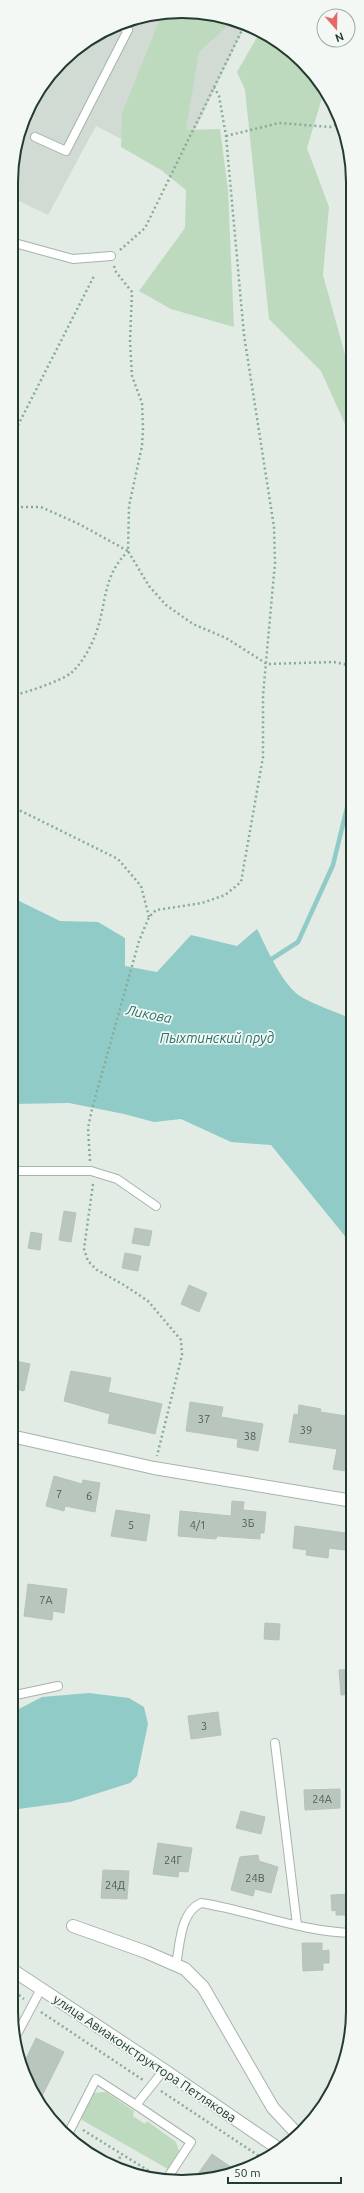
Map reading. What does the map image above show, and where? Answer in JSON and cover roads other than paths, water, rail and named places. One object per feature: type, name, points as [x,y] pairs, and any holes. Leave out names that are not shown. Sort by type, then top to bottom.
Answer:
[{"type":"street","points":[[18,1438],[154,1468],[346,1500]]},
{"type":"street","points":[[73,1926],[185,1969],[202,1987],[273,2108],[294,2131]]},
{"type":"street","name":"улица Авиаконструктора Петлякова","points":[[18,1974],[164,2070],[275,2146]]},
{"type":"lane","points":[[35,137],[66,151],[128,30],[125,28]]},
{"type":"lane","points":[[18,244],[73,259],[111,256]]},
{"type":"lane","points":[[18,1171],[91,1171],[117,1179],[156,1206]]},
{"type":"lane","points":[[18,1695],[58,1686]]},
{"type":"lane","points":[[275,1743],[297,1925]]},
{"type":"lane","points":[[176,1965],[185,1920],[189,1911],[201,1904],[297,1925],[346,1933]]},
{"type":"lane","points":[[19,2031],[41,1989]]},
{"type":"lane","points":[[136,2105],[164,2070]]},
{"type":"lane","points":[[70,2130],[96,2079],[192,2142],[170,2175]]},
{"type":"water","name":"Пыхтинский пруд","points":[[18,900],[60,921],[98,922],[125,938],[125,966],[157,972],[191,935],[237,946],[257,929],[276,967],[288,985],[295,992],[313,1003],[346,1016],[346,1237],[271,1145],[231,1142],[181,1119],[154,1122],[124,1114],[69,1103],[18,1104]]},
{"type":"water","points":[[89,1693],[129,1698],[144,1707],[148,1724],[137,1776],[130,1783],[70,1802],[18,1809],[18,1709],[42,1697]]},
{"type":"waterway","points":[[267,962],[298,942],[333,865],[346,812]]},
{"type":"water label","name":"Ликова","points":[[149,1014]]}]
